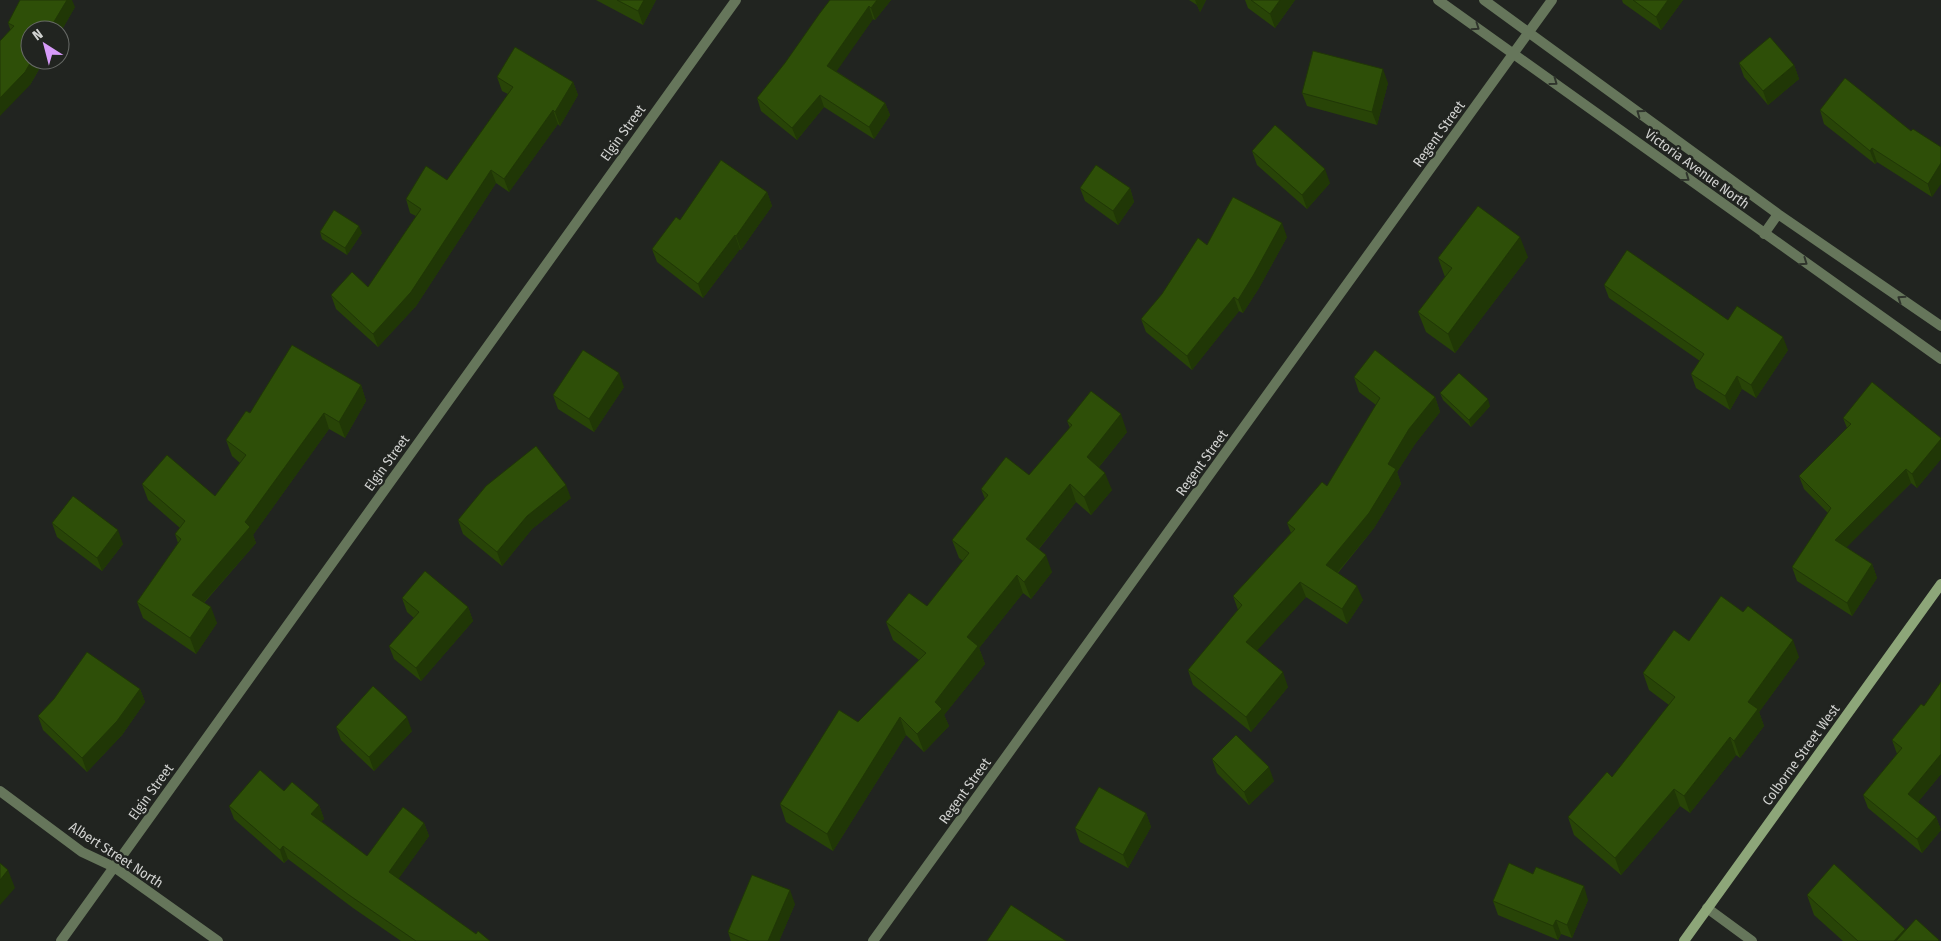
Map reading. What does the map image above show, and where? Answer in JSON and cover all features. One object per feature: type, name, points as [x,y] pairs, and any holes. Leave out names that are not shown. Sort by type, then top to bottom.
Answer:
[{"type":"main road","name":"Colborne Street West","points":[[1684,941],[1941,584]]},
{"type":"street","name":"Elgin Street","points":[[61,941],[736,0]]},
{"type":"street","name":"Victoria Avenue North","points":[[1438,0],[1515,53],[1764,234],[1941,359]]},
{"type":"street","name":"Victoria Avenue North","points":[[1484,0],[1778,214],[1941,326]]},
{"type":"street","name":"Regent Street","points":[[873,941],[1552,0]]},
{"type":"street","points":[[1764,234],[1778,214]]},
{"type":"street","name":"Albert Street North","points":[[0,791],[82,852],[114,867],[218,941]]},
{"type":"street","points":[[1707,908],[1752,941]]},
{"type":"building","points":[[20,0],[67,0],[55,20],[20,20],[20,70],[26,70],[0,98],[0,41],[14,26],[8,23]]},
{"type":"building","points":[[617,0],[644,0],[638,11]]},
{"type":"building","points":[[830,0],[877,0],[871,8],[869,6],[827,66],[885,103],[869,127],[820,95],[792,128],[757,98],[785,63]]},
{"type":"building","points":[[1251,0],[1280,0],[1270,14]]},
{"type":"building","points":[[1633,0],[1668,0],[1656,17]]},
{"type":"building","points":[[1770,37],[1794,65],[1763,91],[1739,63]]},
{"type":"building","points":[[515,47],[573,82],[555,112],[553,110],[504,179],[491,170],[411,292],[373,334],[331,295],[352,272],[368,287],[421,209],[406,199],[426,166],[447,180],[513,87],[497,77]]},
{"type":"building","points":[[1313,51],[1383,69],[1372,112],[1302,93]]},
{"type":"building","points":[[1845,78],[1911,131],[1913,129],[1941,147],[1941,163],[1928,184],[1872,148],[1870,151],[1820,110]]},
{"type":"building","points":[[1275,125],[1325,169],[1302,195],[1252,151]]},
{"type":"building","points":[[721,160],[767,192],[736,236],[698,284],[652,249],[676,217],[680,220]]},
{"type":"building","points":[[1096,165],[1130,188],[1113,211],[1080,188]]},
{"type":"building","points":[[1233,197],[1282,223],[1238,300],[1234,297],[1187,356],[1141,319],[1162,294],[1198,238],[1207,245]]},
{"type":"building","points":[[1478,206],[1520,237],[1448,334],[1418,312],[1452,268],[1438,258]]},
{"type":"building","points":[[334,210],[359,226],[345,248],[320,232]]},
{"type":"building","points":[[1627,250],[1728,320],[1737,306],[1783,337],[1751,385],[1737,376],[1725,396],[1691,374],[1704,354],[1604,285]]},
{"type":"building","points":[[292,345],[361,385],[339,422],[324,413],[245,522],[250,527],[192,595],[211,607],[190,638],[137,602],[181,539],[175,534],[185,521],[142,484],[167,455],[215,496],[246,455],[226,440],[246,411],[250,413]]},
{"type":"building","points":[[583,350],[619,373],[589,419],[553,395]]},
{"type":"building","points":[[1375,350],[1435,397],[1409,429],[1388,464],[1396,469],[1369,513],[1326,565],[1357,586],[1342,609],[1300,582],[1246,642],[1283,672],[1246,717],[1188,670],[1242,605],[1233,596],[1295,529],[1287,523],[1322,482],[1327,486],[1380,398],[1354,377]]},
{"type":"building","points":[[1459,373],[1488,399],[1469,420],[1440,393]]},
{"type":"building","points":[[1872,382],[1941,439],[1912,474],[1906,469],[1835,540],[1872,564],[1847,603],[1792,567],[1831,508],[1799,476],[1851,424],[1843,418]]},
{"type":"building","points":[[1091,391],[1121,414],[1087,457],[1105,473],[1084,497],[1070,484],[1026,539],[1046,555],[1024,582],[1017,575],[967,637],[978,646],[935,702],[942,709],[917,734],[900,717],[827,834],[780,804],[839,710],[858,722],[926,653],[886,622],[909,593],[927,606],[969,553],[952,540],[988,495],[981,489],[1006,457],[1029,475],[1072,425],[1067,421]]},
{"type":"building","points":[[536,446],[566,485],[527,516],[497,552],[458,520],[486,486]]},
{"type":"building","points":[[73,496],[118,530],[97,558],[52,523]]},
{"type":"building","points":[[425,571],[468,607],[416,668],[389,646],[419,612],[402,598]]},
{"type":"building","points":[[1721,596],[1743,612],[1748,606],[1793,640],[1748,702],[1758,709],[1734,741],[1730,737],[1684,796],[1674,789],[1615,858],[1568,817],[1607,772],[1612,777],[1675,697],[1643,673],[1674,630],[1689,641]]},
{"type":"building","points":[[87,652],[140,689],[117,721],[82,758],[38,716],[54,699]]},
{"type":"building","points":[[1941,682],[1941,754],[1908,794],[1936,817],[1917,839],[1863,795],[1902,748],[1892,740],[1921,704],[1924,706]]},
{"type":"building","points":[[373,686],[407,717],[369,757],[336,727]]},
{"type":"building","points":[[1236,735],[1269,767],[1244,792],[1212,759]]},
{"type":"building","points":[[260,770],[284,791],[292,782],[319,805],[311,814],[367,856],[403,807],[424,823],[389,872],[476,934],[478,931],[490,941],[416,941],[349,895],[283,846],[280,850],[229,806]]},
{"type":"building","points":[[1099,787],[1146,813],[1123,855],[1075,828]]},
{"type":"building","points":[[0,863],[8,870],[0,880]]},
{"type":"building","points":[[1509,863],[1533,874],[1536,867],[1584,886],[1567,925],[1556,920],[1553,926],[1493,901]]},
{"type":"building","points":[[1834,864],[1905,929],[1894,941],[1858,941],[1807,895]]},
{"type":"building","points":[[752,875],[790,890],[768,941],[749,941],[728,932]]},
{"type":"building","points":[[1011,905],[1066,941],[987,941]]},
{"type":"building","points":[[1916,919],[1939,940],[1896,941]]}]
